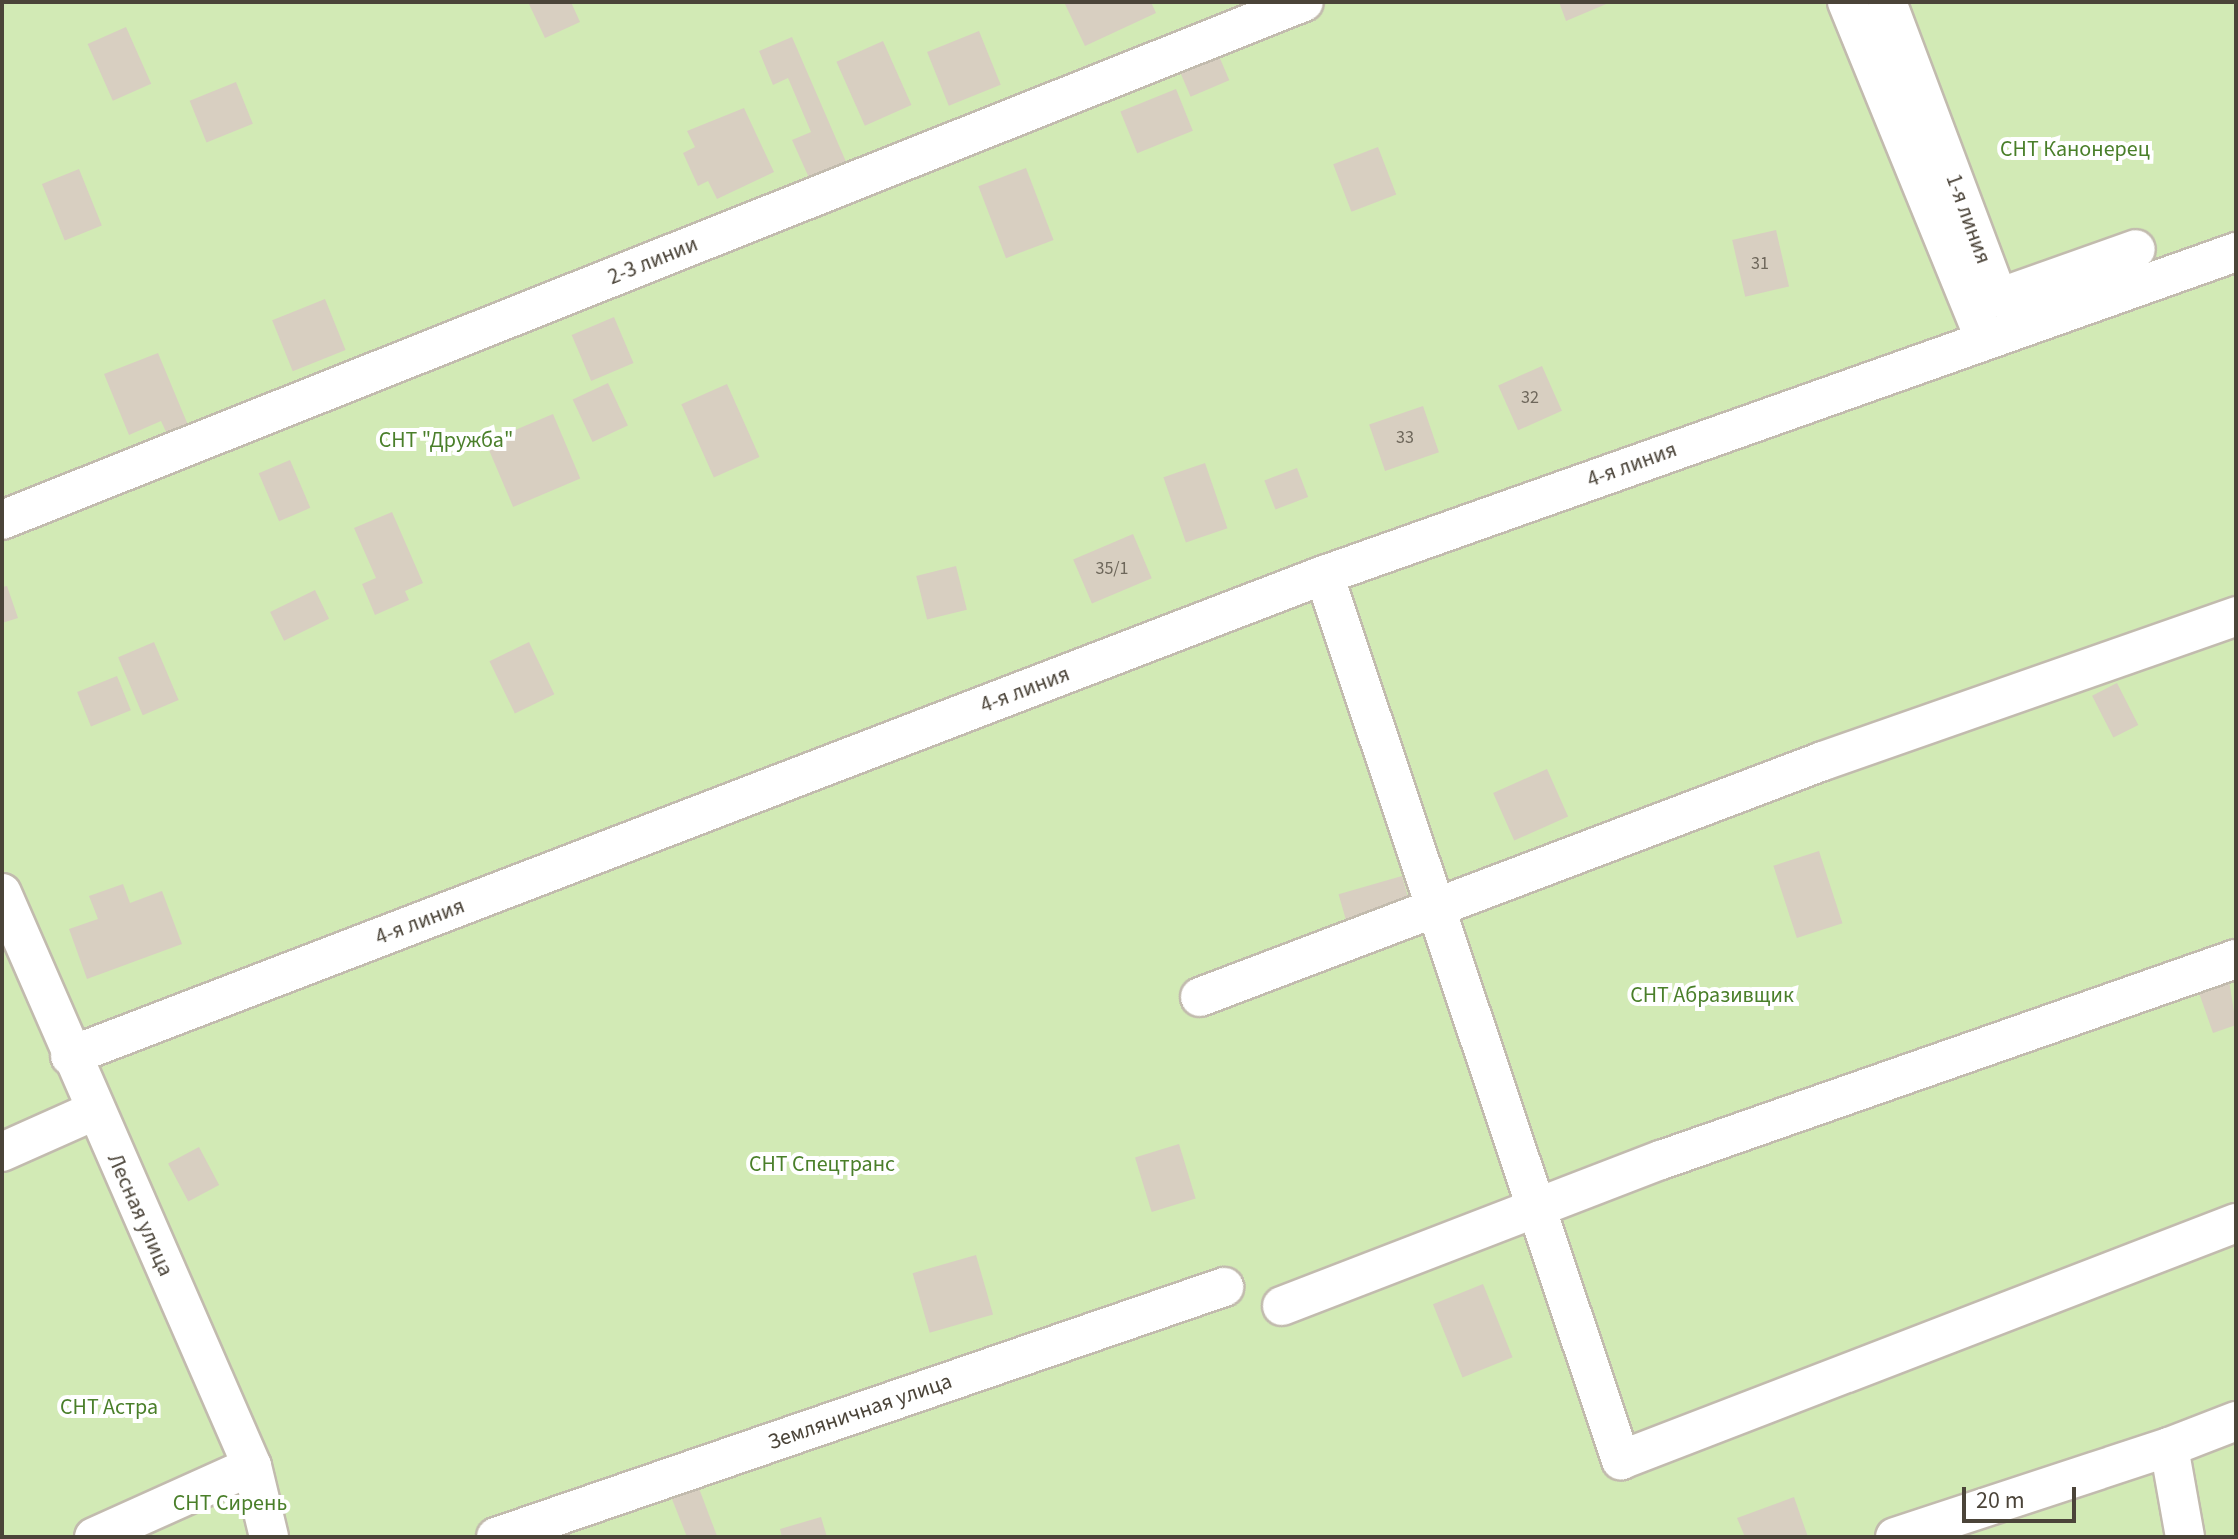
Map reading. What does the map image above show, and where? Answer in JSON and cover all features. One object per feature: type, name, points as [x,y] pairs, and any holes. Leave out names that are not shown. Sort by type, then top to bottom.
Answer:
[{"type":"street","name":"2-3 линии","points":[[2,520],[1304,2]]},
{"type":"street","points":[[1847,2],[1985,340]]},
{"type":"street","name":"1-я линия","points":[[1887,2],[1998,298],[2136,249]]},
{"type":"street","name":"4-я линия","points":[[70,1056],[1324,575],[2236,252]]},
{"type":"street","points":[[1324,575],[1541,1208],[1621,1460],[2236,1223]]},
{"type":"street","points":[[1200,997],[1823,761],[2236,616]]},
{"type":"street","name":"Лесная улица","points":[[2,893],[70,1056],[252,1466],[269,1537]]},
{"type":"street","points":[[1282,1306],[1541,1208],[2236,959]]},
{"type":"street","points":[[2,1152],[94,1111]]},
{"type":"street","name":"Земляничная улица","points":[[496,1537],[1224,1287]]},
{"type":"street","points":[[1895,1537],[2169,1447],[2236,1421]]},
{"type":"street","points":[[2169,1447],[2185,1537]]},
{"type":"street","points":[[94,1537],[252,1466]]},
{"type":"green space","points":[[2,2],[2236,2],[2236,1537],[2,1537]]},
{"type":"building","points":[[528,2],[571,2],[580,22],[545,38]]},
{"type":"building","points":[[1064,2],[1151,2],[1156,13],[1085,46]]},
{"type":"building","points":[[1559,2],[1611,2],[1566,21]]},
{"type":"building","points":[[126,27],[151,84],[113,101],[88,44]]},
{"type":"building","points":[[979,31],[1001,85],[949,106],[927,52]]},
{"type":"building","points":[[792,37],[847,164],[810,180],[792,140],[811,132],[788,78],[773,85],[759,51]]},
{"type":"building","points":[[883,41],[911,105],[865,126],[836,62]]},
{"type":"building","points":[[1216,49],[1229,80],[1191,97],[1177,65]]},
{"type":"building","points":[[236,82],[253,124],[206,142],[190,101]]},
{"type":"building","points":[[1176,89],[1193,131],[1137,153],[1120,111]]},
{"type":"building","points":[[744,108],[774,172],[717,199],[708,181],[698,186],[683,153],[695,147],[687,131]]},
{"type":"building","points":[[1378,147],[1396,195],[1351,212],[1333,164]]},
{"type":"building","points":[[1026,168],[1054,240],[1006,258],[978,186]]},
{"type":"building","points":[[79,169],[102,226],[65,241],[42,184]]},
{"type":"building","points":[[1776,230],[1789,287],[1745,297],[1732,240]]},
{"type":"building","points":[[325,299],[346,350],[293,371],[272,320]]},
{"type":"building","points":[[614,317],[634,363],[591,381],[572,335]]},
{"type":"building","points":[[158,353],[188,425],[167,434],[161,421],[129,435],[104,374]]},
{"type":"building","points":[[1542,366],[1562,411],[1518,430],[1498,386]]},
{"type":"building","points":[[608,383],[628,426],[593,442],[573,399]]},
{"type":"building","points":[[727,384],[760,457],[714,477],[681,404]]},
{"type":"building","points":[[1423,406],[1439,452],[1385,471],[1369,425]]},
{"type":"building","points":[[553,414],[580,478],[513,507],[486,443]]},
{"type":"building","points":[[290,460],[310,508],[279,521],[259,473]]},
{"type":"building","points":[[1205,463],[1227,528],[1186,543],[1163,477]]},
{"type":"building","points":[[1297,468],[1308,497],[1275,509],[1264,481]]},
{"type":"building","points":[[392,512],[423,583],[405,591],[409,600],[375,615],[362,584],[376,578],[354,528]]},
{"type":"building","points":[[1133,534],[1152,578],[1092,604],[1073,559]]},
{"type":"building","points":[[956,566],[967,610],[927,620],[916,576]]},
{"type":"building","points":[[7,586],[18,618],[2,623],[2,587]]},
{"type":"building","points":[[315,590],[329,619],[284,641],[270,612]]},
{"type":"building","points":[[154,642],[179,700],[143,715],[118,657]]},
{"type":"building","points":[[529,642],[554,694],[515,713],[489,661]]},
{"type":"building","points":[[117,676],[131,710],[91,726],[77,692]]},
{"type":"building","points":[[2117,683],[2138,725],[2113,738],[2092,696]]},
{"type":"building","points":[[1547,769],[1568,817],[1514,841],[1493,793]]},
{"type":"building","points":[[1819,851],[1842,923],[1797,938],[1773,866]]},
{"type":"building","points":[[1402,876],[1411,908],[1348,926],[1339,894]]},
{"type":"building","points":[[123,884],[130,903],[162,891],[182,944],[87,979],[69,929],[98,919],[89,896]]},
{"type":"building","points":[[2229,980],[2236,1025],[2213,1033],[2198,990]]},
{"type":"building","points":[[1179,1144],[1196,1199],[1152,1212],[1135,1157]]},
{"type":"building","points":[[199,1147],[219,1185],[188,1201],[168,1163]]},
{"type":"building","points":[[976,1255],[993,1315],[930,1333],[913,1273]]},
{"type":"building","points":[[1483,1284],[1513,1357],[1463,1377],[1433,1304]]},
{"type":"building","points":[[697,1483],[717,1536],[687,1537],[670,1494]]},
{"type":"building","points":[[1794,1497],[1808,1537],[1745,1537],[1737,1518]]},
{"type":"building","points":[[821,1517],[827,1537],[782,1537],[780,1529]]},
{"type":"park label","name":"СНТ Канонерец","points":[[2075,150]]},
{"type":"park label","name":"СНТ \"Дружба\"","points":[[446,441]]},
{"type":"park label","name":"СНТ Абразивщик","points":[[1712,996]]},
{"type":"park label","name":"СНТ Спецтранс","points":[[822,1165]]},
{"type":"park label","name":"СНТ Астра","points":[[109,1408]]},
{"type":"park label","name":"СНТ Сирень","points":[[230,1504]]}]
